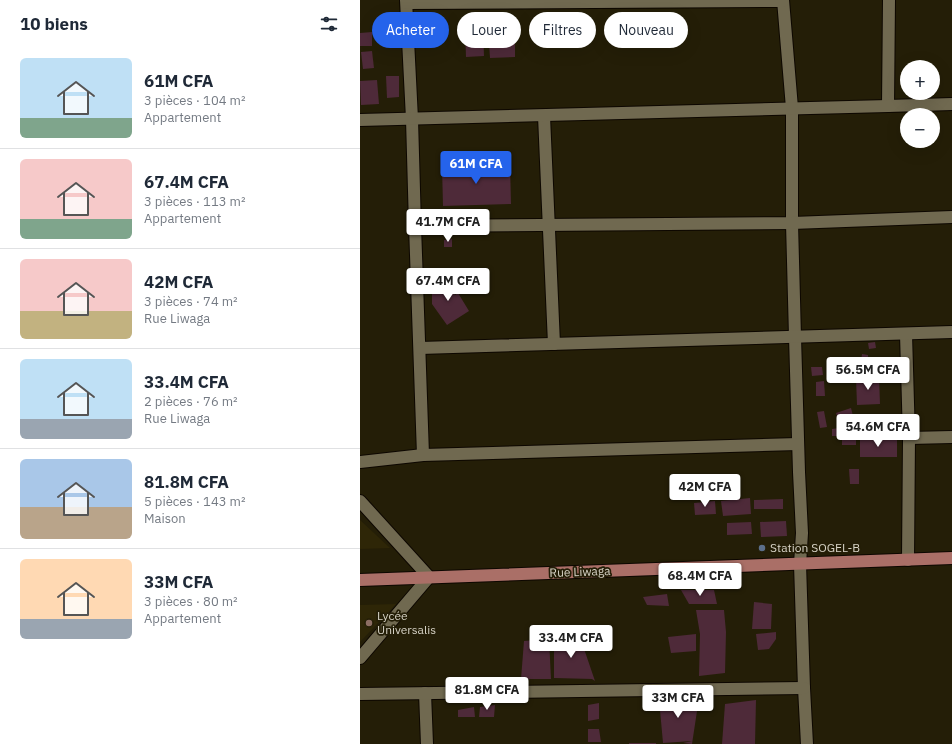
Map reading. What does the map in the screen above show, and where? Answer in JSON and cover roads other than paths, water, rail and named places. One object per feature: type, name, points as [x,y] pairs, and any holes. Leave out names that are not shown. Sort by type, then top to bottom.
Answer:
[{"type":"main road","name":"Rue Liwaga","points":[[360,580],[952,558]]},
{"type":"street","points":[[888,0],[888,106]]},
{"type":"street","points":[[423,455],[407,1],[783,1],[792,108],[792,223],[802,533],[800,564],[807,744]]},
{"type":"street","points":[[360,120],[952,104]]},
{"type":"street","points":[[544,116],[554,344]]},
{"type":"street","points":[[415,226],[792,223],[952,217]]},
{"type":"street","points":[[420,348],[952,332]]},
{"type":"street","points":[[906,334],[909,438],[908,560]]},
{"type":"street","points":[[909,438],[952,436]]},
{"type":"street","points":[[360,462],[423,455],[798,444]]},
{"type":"street","points":[[360,501],[429,577],[360,658]]},
{"type":"street","points":[[360,694],[804,688]]},
{"type":"street","points":[[425,693],[426,744]]},
{"type":"place","name":"Station SOGEL-B","points":[[762,548]]},
{"type":"place","name":"Lycée Universalis","points":[[369,623]]}]
